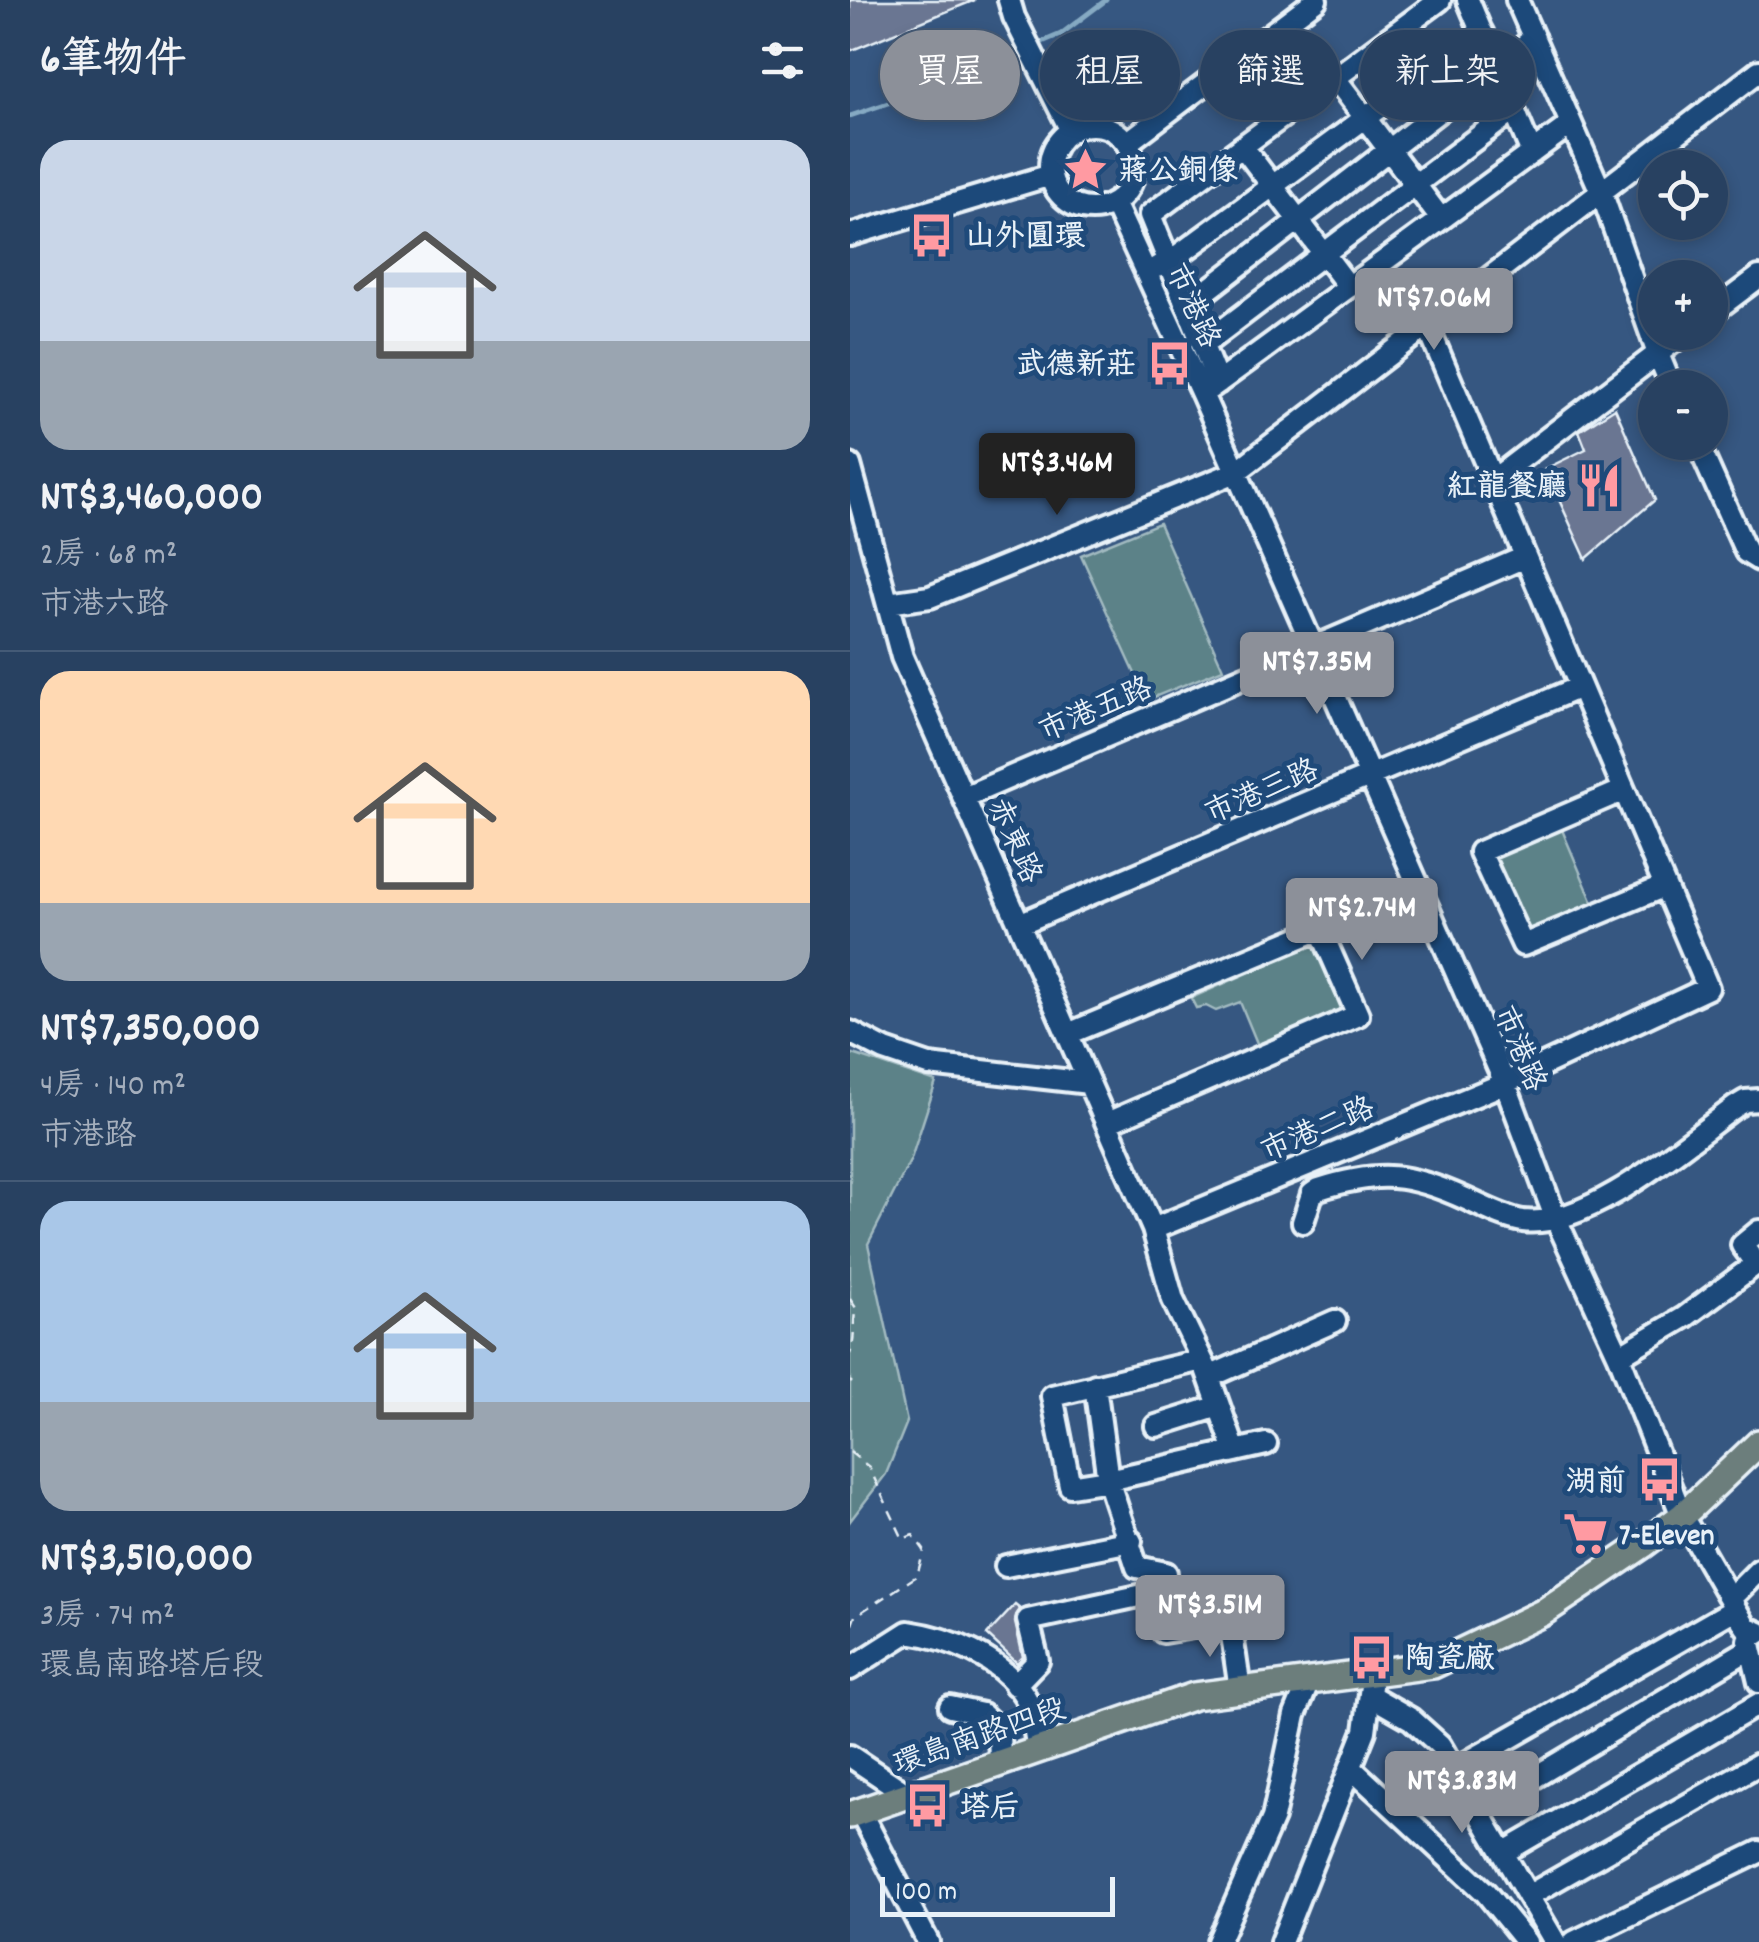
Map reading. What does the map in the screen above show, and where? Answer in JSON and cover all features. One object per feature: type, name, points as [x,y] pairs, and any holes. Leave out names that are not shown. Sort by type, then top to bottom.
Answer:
[{"type":"main road","name":"環島南路四段","points":[[855,1813],[1194,1696],[1310,1681],[1372,1685],[1433,1665],[1542,1613],[1682,1516],[1759,1442]]},
{"type":"street","points":[[1009,0],[1020,30],[1072,131]]},
{"type":"street","points":[[1127,143],[1290,8],[1316,0]]},
{"type":"street","points":[[1340,74],[1440,0]]},
{"type":"street","points":[[1468,0],[1481,30]]},
{"type":"street","points":[[1518,0],[1531,30]]},
{"type":"street","points":[[1535,40],[1602,194],[1665,370]]},
{"type":"street","points":[[888,603],[930,597],[1236,472],[1759,70]]},
{"type":"street","points":[[1340,85],[1360,111]]},
{"type":"street","points":[[1278,120],[1150,215],[1203,345],[1210,389],[1571,124]]},
{"type":"street","points":[[1146,272],[1169,262],[1362,120]]},
{"type":"street","points":[[1366,120],[1441,219]]},
{"type":"street","points":[[1187,306],[1428,120]]},
{"type":"street","points":[[1203,345],[1501,120]]},
{"type":"street","points":[[1518,120],[1532,153]]},
{"type":"street","points":[[1096,125],[1118,134],[1127,143],[1134,169],[1131,182],[1114,203],[1102,208],[1075,205],[1056,188],[1051,175],[1054,150],[1072,131],[1096,125]]},
{"type":"street","points":[[1243,146],[1349,286]]},
{"type":"street","points":[[850,235],[1051,175]]},
{"type":"street","name":"市港路","points":[[1114,203],[1146,272],[1210,389],[1236,472],[1505,1083],[1555,1217],[1619,1356],[1682,1516],[1744,1623],[1759,1682]]},
{"type":"street","points":[[1728,300],[1759,277]]},
{"type":"street","points":[[1428,327],[1665,886],[1523,945],[1480,852],[1624,790]]},
{"type":"street","points":[[1492,480],[1663,350]]},
{"type":"street","points":[[1705,460],[1746,552],[1759,560]]},
{"type":"street","name":"赤東路","points":[[850,465],[855,503],[902,657],[1153,1229],[1173,1300],[1205,1368],[1235,1450]]},
{"type":"street","name":"市港五路","points":[[964,797],[1525,557]]},
{"type":"street","name":"市港三路","points":[[1020,924],[1580,688]]},
{"type":"street","name":"市港二路","points":[[1153,1229],[1505,1083],[1708,988],[1665,886]]},
{"type":"street","points":[[1068,1034],[1320,929],[1358,1015],[1106,1123]]},
{"type":"street","points":[[850,1032],[885,1050],[929,1064],[1089,1083]]},
{"type":"street","points":[[1303,1222],[1312,1194],[1319,1189],[1382,1174],[1432,1186],[1526,1222],[1555,1217],[1604,1200],[1736,1106],[1759,1100]]},
{"type":"street","points":[[1619,1356],[1685,1316],[1756,1264],[1742,1245],[1759,1232]]},
{"type":"street","points":[[1266,1444],[1070,1486],[1052,1396],[1095,1385],[1205,1368],[1335,1321]]},
{"type":"street","points":[[1095,1385],[1108,1480],[1138,1567],[1166,1573],[1157,1592],[1162,1632],[1230,1621],[1240,1690]]},
{"type":"street","points":[[1156,1426],[1219,1406]]},
{"type":"street","points":[[1006,1566],[1131,1541]]},
{"type":"street","points":[[1478,1811],[1744,1623],[1759,1570]]},
{"type":"street","points":[[1015,1685],[1038,1661],[1028,1620],[1157,1592]]},
{"type":"street","points":[[1454,1770],[1744,1623]]},
{"type":"street","points":[[850,1669],[908,1632],[945,1638],[979,1656],[1026,1697],[1038,1749]]},
{"type":"street","points":[[1218,1942],[1273,1818],[1294,1715],[1310,1681]]},
{"type":"street","points":[[1281,1942],[1352,1768],[1365,1731],[1372,1685]]},
{"type":"street","points":[[1372,1685],[1440,1745],[1555,1942]]},
{"type":"street","points":[[1503,1853],[1759,1704]]},
{"type":"street","points":[[950,1707],[982,1714],[999,1730],[1000,1762]]},
{"type":"street","points":[[850,1756],[908,1795]]},
{"type":"street","points":[[1528,1896],[1759,1764]]},
{"type":"street","points":[[1352,1768],[1486,1894],[1526,1942]]},
{"type":"street","points":[[855,1813],[928,1942]]},
{"type":"street","points":[[1574,1942],[1759,1852]]},
{"type":"path","points":[[850,1299],[856,1308],[852,1325],[855,1340],[850,1354]]},
{"type":"path","points":[[850,1452],[869,1467],[903,1540],[913,1535],[924,1550],[916,1576],[855,1616],[850,1630]]},
{"type":"green space","points":[[1159,523],[1223,669],[1147,700],[1081,555]]},
{"type":"green space","points":[[1560,825],[1596,910],[1525,940],[1488,855]]},
{"type":"green space","points":[[1316,943],[1346,1012],[1259,1048],[1240,1002],[1216,1011],[1206,1006],[1196,1008],[1191,998]]},
{"type":"green space","points":[[850,1053],[936,1082],[911,1159],[868,1244],[907,1422],[886,1474],[850,1521]]},
{"type":"building","points":[[850,0],[975,0],[901,30],[880,30],[880,39],[850,51]]},
{"type":"building","name":"紅龍餐廳","points":[[1615,408],[1655,500],[1586,559],[1545,469],[1586,449],[1579,431]]},
{"type":"building","points":[[1015,1605],[1020,1609],[1015,1622],[1023,1657],[1017,1663],[987,1635]]},
{"type":"waterway","points":[[1035,45],[1061,34],[1106,0]]},
{"type":"waterway","points":[[850,116],[1025,49]]},
{"type":"place","name":"蔣公銅像","points":[[1085,169]]},
{"type":"place","name":"山外圓環","points":[[932,235]]},
{"type":"place","name":"武德新莊","points":[[1169,363]]},
{"type":"place","name":"紅龍餐廳","points":[[1600,485]]},
{"type":"place","name":"湖前","points":[[1659,1480]]},
{"type":"place","name":"7-Eleven","points":[[1586,1534]]},
{"type":"place","name":"陶瓷廠","points":[[1372,1657]]},
{"type":"place","name":"塔后","points":[[927,1806]]}]
